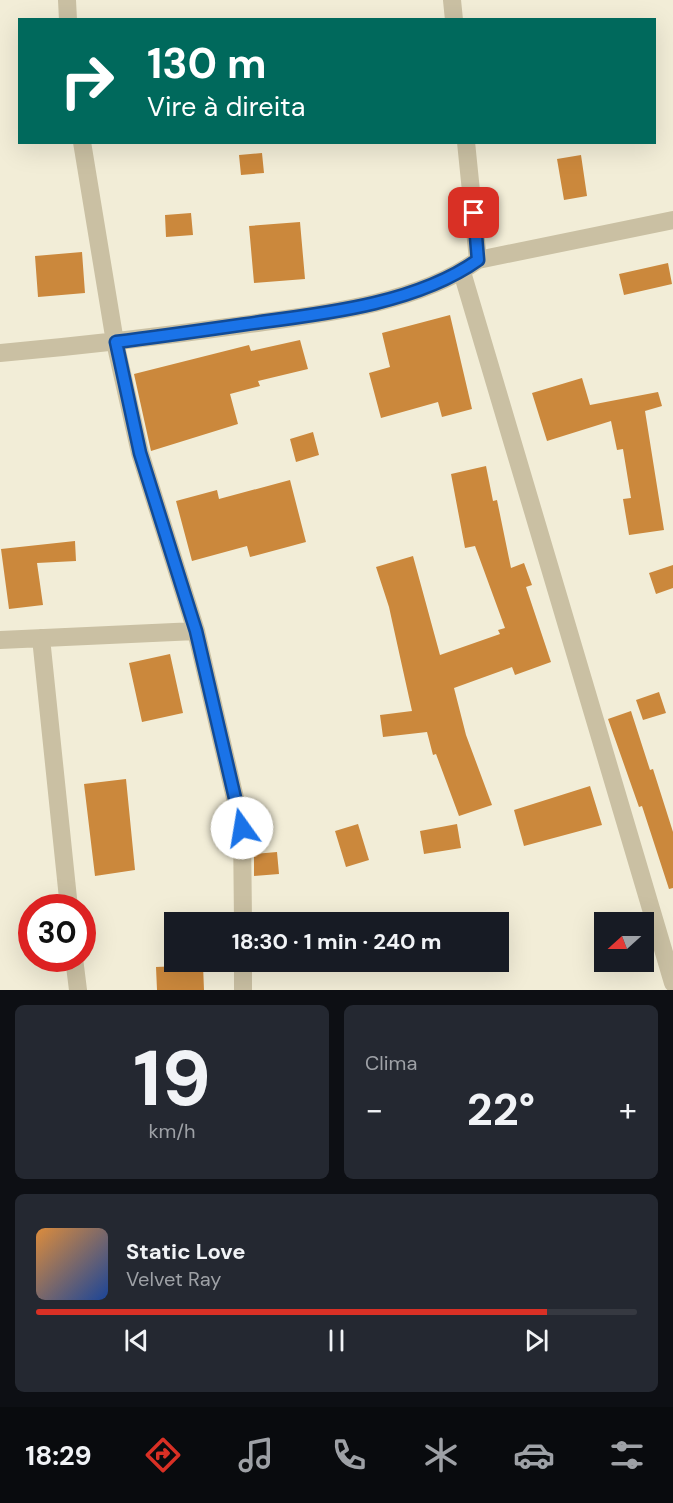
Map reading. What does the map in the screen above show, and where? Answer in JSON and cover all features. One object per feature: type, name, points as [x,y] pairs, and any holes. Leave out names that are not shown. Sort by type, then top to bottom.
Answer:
[{"type":"street","points":[[67,0],[68,18]]},
{"type":"street","points":[[452,0],[454,18]]},
{"type":"street","points":[[82,144],[116,342],[140,453],[196,631],[242,828],[243,912]]},
{"type":"street","points":[[466,144],[478,260]]},
{"type":"street","points":[[0,353],[116,342],[332,313],[426,288],[462,272],[478,260],[673,220]]},
{"type":"street","points":[[462,272],[673,983]]},
{"type":"street","points":[[0,640],[196,631]]},
{"type":"street","points":[[41,638],[68,894]]},
{"type":"street","points":[[76,972],[78,990]]},
{"type":"street","points":[[243,972],[243,990]]},
{"type":"building","points":[[262,153],[264,173],[241,175],[239,155]]},
{"type":"building","points":[[581,155],[587,196],[564,200],[557,159]]},
{"type":"building","points":[[191,213],[193,235],[166,237],[165,215]]},
{"type":"building","points":[[300,222],[305,279],[254,283],[249,226]]},
{"type":"building","points":[[82,252],[85,293],[38,297],[35,256]]},
{"type":"building","points":[[668,263],[672,284],[624,295],[619,274]]},
{"type":"building","points":[[450,315],[472,409],[442,417],[438,402],[381,418],[369,373],[390,367],[382,333]]},
{"type":"building","points":[[300,340],[308,369],[258,381],[260,386],[230,394],[238,424],[151,451],[134,374],[249,345],[251,351]]},
{"type":"building","points":[[582,378],[590,405],[658,392],[662,406],[645,411],[664,530],[629,535],[623,499],[631,498],[623,449],[617,450],[611,421],[547,441],[532,393]]},
{"type":"building","points":[[313,432],[319,455],[296,462],[290,439]]},
{"type":"building","points":[[486,466],[493,501],[497,500],[511,568],[524,563],[532,585],[526,587],[551,662],[515,675],[512,667],[454,688],[466,735],[492,805],[459,816],[436,754],[433,755],[427,732],[383,737],[380,715],[412,711],[389,607],[376,567],[413,556],[440,655],[500,634],[498,630],[505,628],[475,546],[465,548],[451,474]]},
{"type":"building","points":[[290,480],[306,542],[250,557],[247,546],[192,561],[176,501],[217,490],[219,499]]},
{"type":"building","points":[[75,541],[76,561],[37,563],[43,605],[9,609],[1,549]]},
{"type":"building","points":[[673,565],[673,588],[656,594],[649,573]]},
{"type":"building","points":[[170,654],[183,713],[142,722],[129,663]]},
{"type":"building","points":[[659,692],[666,713],[643,720],[636,700]]},
{"type":"building","points":[[631,711],[673,832],[673,888],[669,889],[642,806],[639,807],[608,719]]},
{"type":"building","points":[[126,779],[135,870],[95,876],[84,784]]},
{"type":"building","points":[[590,786],[602,825],[524,846],[514,810]]},
{"type":"building","points":[[358,824],[369,860],[346,867],[335,831]]},
{"type":"building","points":[[457,824],[461,848],[424,854],[420,831]]},
{"type":"building","points":[[277,852],[279,874],[254,876],[254,854]]},
{"type":"building","points":[[156,967],[164,967],[164,972],[203,972],[204,990],[157,990]]},
{"type":"route","points":[[242,828],[196,631],[140,453],[116,342],[332,313],[426,288],[462,272],[478,260],[474,213]]}]
